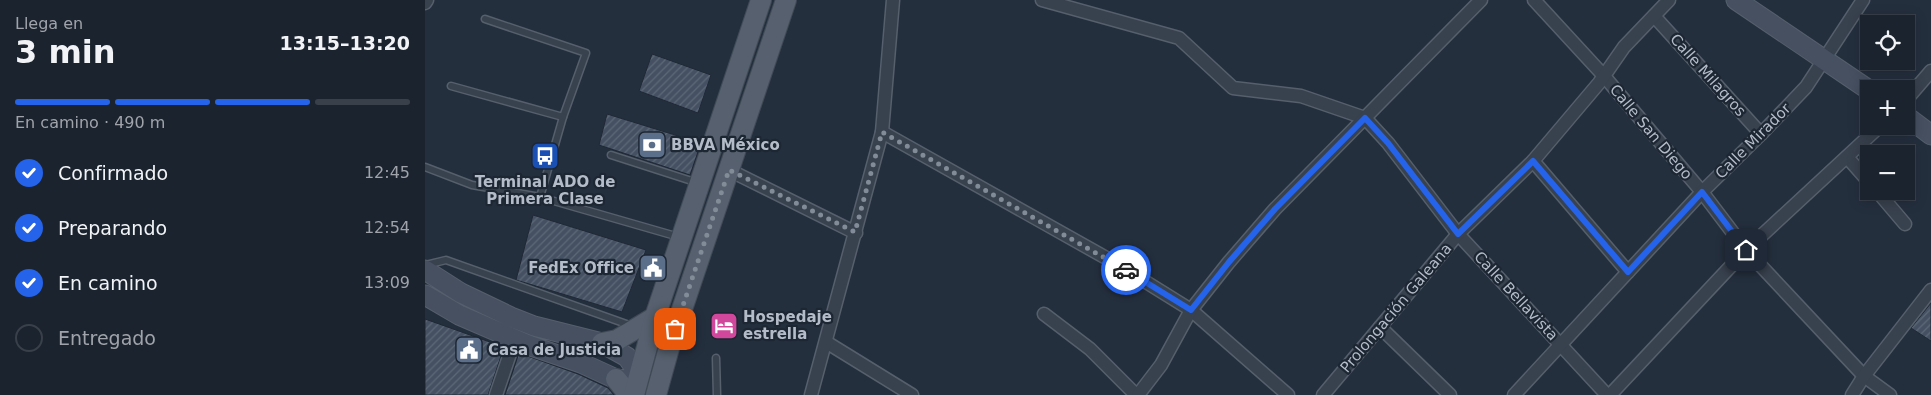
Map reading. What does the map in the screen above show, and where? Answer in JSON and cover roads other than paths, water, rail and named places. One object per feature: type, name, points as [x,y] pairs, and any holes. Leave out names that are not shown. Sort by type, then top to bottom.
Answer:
[{"type":"main road","points":[[633,395],[639,374],[646,323],[681,238],[761,0]]},
{"type":"main road","points":[[656,395],[669,348],[786,0]]},
{"type":"main road","points":[[602,343],[617,340],[646,323]]},
{"type":"main road","points":[[639,374],[657,364],[669,348]]},
{"type":"main road","points":[[639,374],[656,395]]},
{"type":"main road","points":[[645,395],[656,395]]},
{"type":"street","points":[[811,395],[882,132],[893,0]]},
{"type":"street","name":"Calle Bellavista","points":[[1042,0],[1179,38],[1233,88],[1301,96],[1365,118],[1388,143],[1458,234],[1608,395]]},
{"type":"street","points":[[1044,314],[1089,349],[1137,395],[1161,365],[1191,310],[1275,209],[1481,0]]},
{"type":"street","name":"Calle San Diego","points":[[1534,0],[1604,76],[1702,192],[1746,250],[1864,376],[1889,395]]},
{"type":"street","name":"Prolongación Galeana","points":[[1323,395],[1458,234],[1533,161],[1604,76],[1624,47],[1669,0]]},
{"type":"street","points":[[1736,0],[1860,84]]},
{"type":"street","name":"Calle Mirador","points":[[1514,395],[1702,192],[1806,87],[1863,0]]},
{"type":"street","name":"Calle Milagros","points":[[1654,16],[1761,134]]},
{"type":"street","points":[[1915,90],[1931,71]]},
{"type":"street","points":[[1915,123],[1931,135]]},
{"type":"street","points":[[882,132],[1117,264],[1191,310],[1288,395]]},
{"type":"street","points":[[1608,395],[1746,250],[1870,135]]},
{"type":"street","points":[[1847,157],[1860,172]]},
{"type":"street","points":[[1533,161],[1628,272]]},
{"type":"street","points":[[729,170],[855,232]]},
{"type":"street","points":[[1885,200],[1905,224]]},
{"type":"street","points":[[425,270],[461,293],[511,317],[534,326],[602,343],[627,357],[639,374],[625,380],[621,387],[581,363],[521,342],[459,315],[425,295]]},
{"type":"street","points":[[1852,395],[1864,376],[1931,290]]},
{"type":"street","points":[[497,395],[521,342],[534,326]]},
{"type":"street","points":[[1380,327],[1450,395]]},
{"type":"street","points":[[826,342],[911,395]]},
{"type":"lane","points":[[485,19],[587,54],[563,117],[540,197]]},
{"type":"lane","points":[[451,86],[563,117]]},
{"type":"lane","points":[[611,155],[699,183]]},
{"type":"lane","points":[[425,167],[472,185],[540,197],[681,238]]},
{"type":"lane","points":[[425,266],[446,260],[646,323]]},
{"type":"lane","points":[[716,358],[717,395]]},
{"type":"place","name":"BBVA México","points":[[652,145]]},
{"type":"place","name":"Terminal ADO de Primera Clase","points":[[545,156]]},
{"type":"place","name":"FedEx Office","points":[[653,268]]},
{"type":"place","name":"Hospedaje estrella","points":[[724,326]]},
{"type":"place","name":"Casa de Justicia","points":[[469,350]]}]
